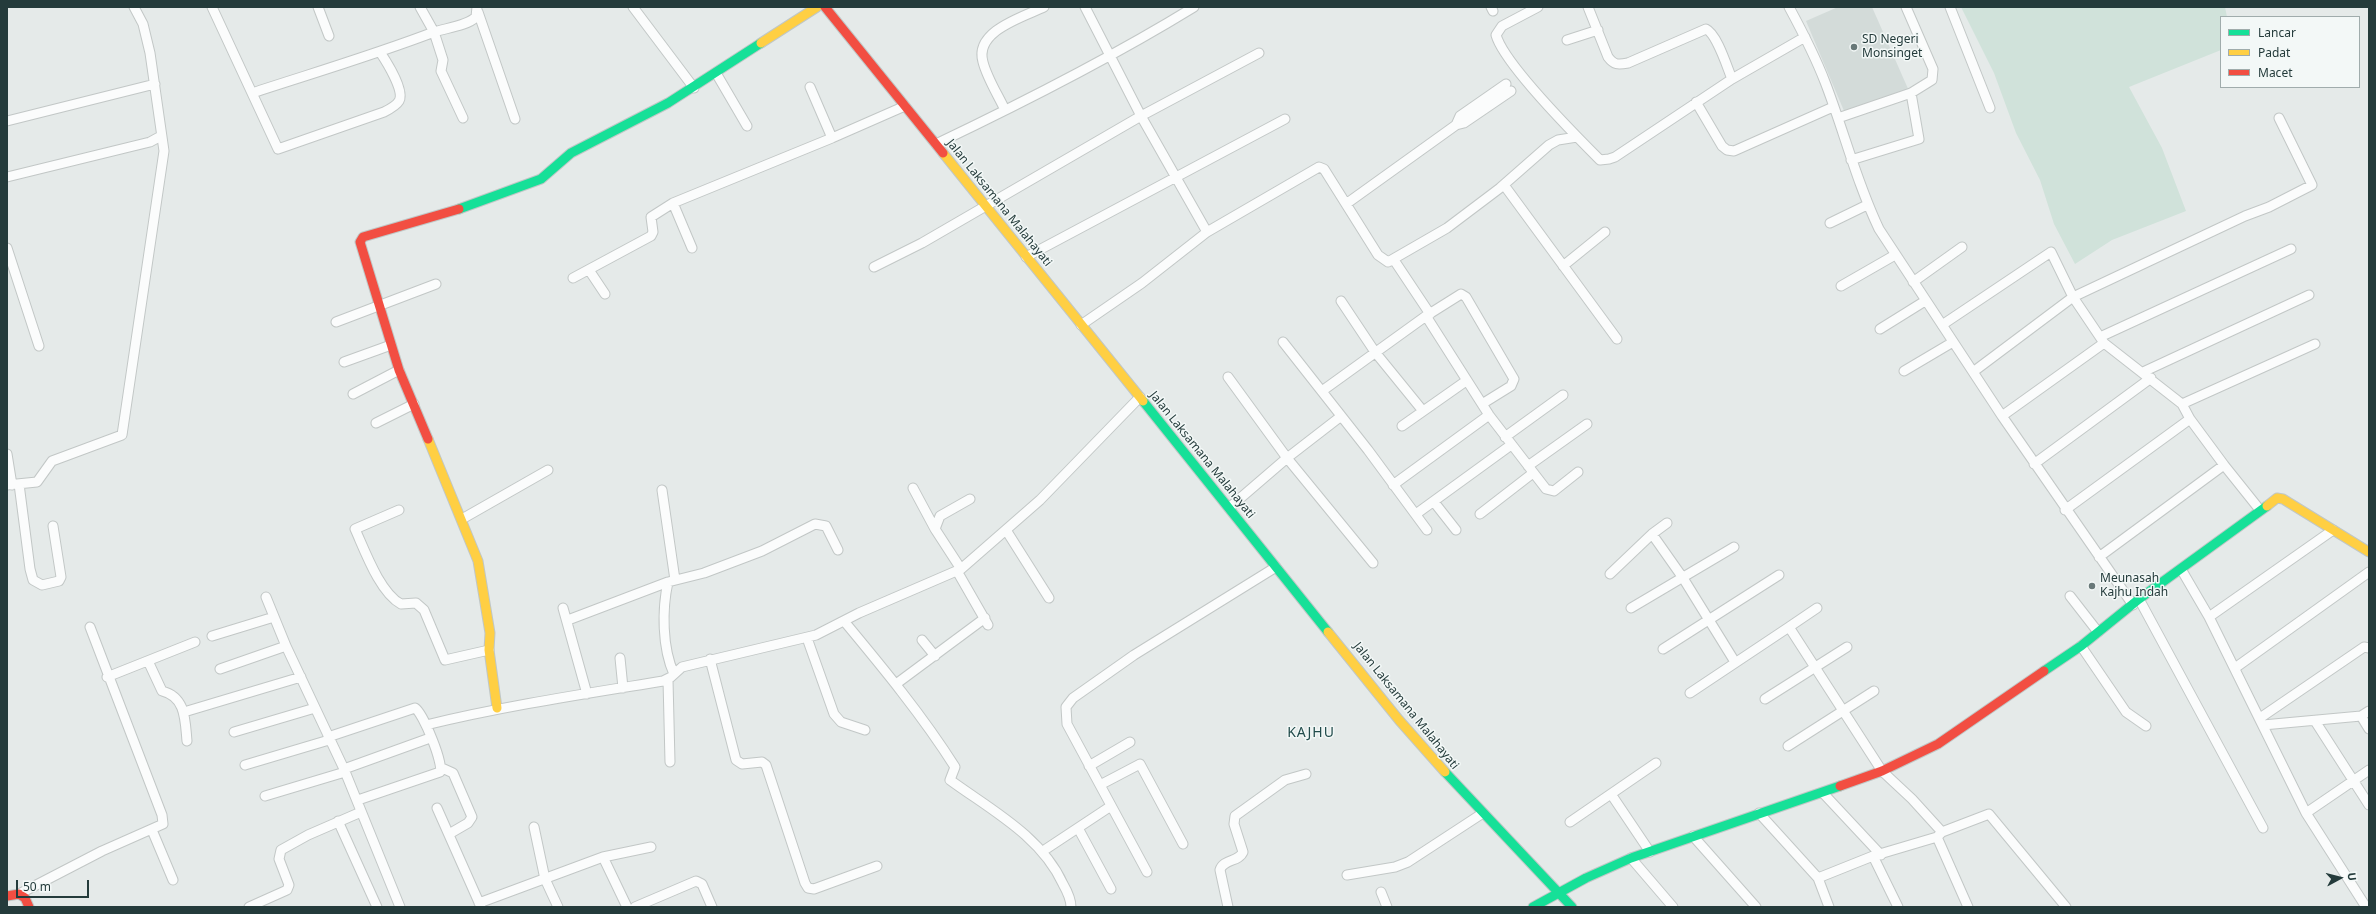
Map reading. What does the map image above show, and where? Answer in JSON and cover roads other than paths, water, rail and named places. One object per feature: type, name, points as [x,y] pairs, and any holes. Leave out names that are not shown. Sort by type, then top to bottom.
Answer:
[{"type":"main road","points":[[497,708],[489,650],[490,633],[478,561],[462,519],[399,370],[359,244],[363,237],[482,202],[541,179],[571,153],[694,88],[817,7]]},
{"type":"main road","name":"Jalan Laksamana Malahayati","points":[[824,7],[1230,508],[1404,726],[1483,813],[1572,907]]},
{"type":"main road","points":[[1533,907],[1586,878],[1631,858],[1759,813],[1823,793],[1882,771],[1938,744],[2081,646],[2136,602],[2277,498],[2283,499],[2369,552]]},
{"type":"main road","points":[[7,896],[19,894],[26,898],[29,907]]},
{"type":"street","points":[[13,485],[39,481],[52,461],[122,435],[163,157],[155,84],[143,24],[134,7]]},
{"type":"street","points":[[318,7],[329,36]]},
{"type":"street","points":[[420,7],[434,32],[443,60],[441,71],[463,118]]},
{"type":"street","points":[[632,7],[694,88]]},
{"type":"street","points":[[1005,110],[983,62],[983,45],[994,32],[1044,7]]},
{"type":"street","points":[[1085,7],[1141,116],[1207,232]]},
{"type":"street","points":[[936,144],[1110,55],[1194,7]]},
{"type":"street","points":[[1538,7],[1502,26],[1496,36],[1498,44],[1511,62],[1576,137],[1600,160],[1609,159],[1732,79],[1805,37]]},
{"type":"street","points":[[1588,7],[1608,57],[1613,64],[1620,65],[1706,29],[1710,30],[1714,37],[1732,79]]},
{"type":"street","points":[[1789,7],[1805,37],[1825,82],[1867,205],[1895,255],[2065,510],[2099,557],[2136,602],[2263,828]]},
{"type":"street","points":[[1838,118],[1910,92],[1932,80],[1934,74],[1906,7]]},
{"type":"street","points":[[1950,7],[1990,108]]},
{"type":"street","points":[[216,8],[252,93],[278,149],[283,149],[394,107],[399,101],[400,94],[390,68],[380,52]]},
{"type":"street","points":[[252,93],[474,20],[478,9]]},
{"type":"street","points":[[478,9],[515,119]]},
{"type":"street","points":[[1568,40],[1598,30]]},
{"type":"street","points":[[874,267],[922,243],[987,207],[1141,116],[1259,53]]},
{"type":"street","points":[[716,73],[747,126]]},
{"type":"street","points":[[7,121],[155,84]]},
{"type":"street","points":[[810,87],[832,138]]},
{"type":"street","points":[[1346,204],[1456,125],[1464,123],[1509,87]]},
{"type":"street","points":[[1851,160],[1919,139],[1910,92]]},
{"type":"street","points":[[1696,102],[1722,146],[1727,150],[1734,151],[1833,107]]},
{"type":"street","points":[[573,278],[651,236],[653,232],[651,217],[673,203],[832,138],[905,106]]},
{"type":"street","points":[[1973,372],[2073,297],[2245,216],[2269,207],[2312,185],[2279,118]]},
{"type":"street","points":[[1026,257],[1285,119]]},
{"type":"street","points":[[7,177],[150,142],[161,136]]},
{"type":"street","points":[[1081,325],[1142,283],[1207,232],[1319,167],[1324,169],[1378,255],[1388,262],[1394,260],[1447,228],[1504,185],[1549,145],[1558,140],[1576,137]]},
{"type":"street","points":[[1504,185],[1617,339]]},
{"type":"street","points":[[673,203],[692,248]]},
{"type":"street","points":[[1830,223],[1867,205]]},
{"type":"street","points":[[1563,266],[1605,232]]},
{"type":"street","points":[[1913,282],[1962,247]]},
{"type":"street","points":[[7,248],[39,346]]},
{"type":"street","points":[[2002,416],[2102,340],[2291,249]]},
{"type":"street","points":[[1942,325],[2051,252],[2073,297],[2102,340],[2182,404],[2190,419],[2260,510]]},
{"type":"street","points":[[1841,286],[1895,255]]},
{"type":"street","points":[[1394,260],[1466,381],[1508,441],[1546,489],[1552,492],[1578,472]]},
{"type":"street","points":[[589,270],[605,294]]},
{"type":"street","points":[[336,322],[436,284]]},
{"type":"street","points":[[1322,391],[1428,315],[1459,295],[1464,295],[1513,376],[1514,382],[1511,386],[1482,404]]},
{"type":"street","points":[[2143,372],[2309,295]]},
{"type":"street","points":[[1341,301],[1375,352],[1423,412]]},
{"type":"street","points":[[1880,329],[1925,301]]},
{"type":"street","points":[[1283,342],[1427,530]]},
{"type":"street","points":[[1904,371],[1952,342]]},
{"type":"street","points":[[2182,404],[2314,344]]},
{"type":"street","points":[[344,362],[391,345]]},
{"type":"street","points":[[353,394],[399,370]]},
{"type":"street","points":[[1228,377],[1287,458],[1373,563]]},
{"type":"street","points":[[2034,464],[2151,378]]},
{"type":"street","points":[[1402,426],[1466,381]]},
{"type":"street","points":[[1416,514],[1434,502],[1563,395]]},
{"type":"street","points":[[426,725],[497,708],[524,706],[624,688],[671,677],[682,667],[710,659],[806,638],[859,613],[959,570],[1040,500],[1140,397]]},
{"type":"street","points":[[376,423],[414,404]]},
{"type":"street","points":[[1393,485],[1489,415]]},
{"type":"street","points":[[1230,508],[1287,458],[1340,417]]},
{"type":"street","points":[[2065,510],[2190,419]]},
{"type":"street","points":[[1480,514],[1530,469],[1587,424]]},
{"type":"street","points":[[7,454],[30,569],[33,580],[42,584],[59,580],[61,577],[53,526]]},
{"type":"street","points":[[2099,557],[2224,465]]},
{"type":"street","points":[[462,519],[548,470]]},
{"type":"street","points":[[896,684],[986,622],[913,488]]},
{"type":"street","points":[[662,490],[672,581],[665,601],[665,626],[671,677],[670,762]]},
{"type":"street","points":[[935,529],[940,516],[970,499]]},
{"type":"street","points":[[1434,502],[1456,530]]},
{"type":"street","points":[[399,510],[355,529],[388,594],[400,604],[416,603],[424,610],[444,660],[489,650]]},
{"type":"street","points":[[1610,574],[1652,534],[1667,523]]},
{"type":"street","points":[[568,620],[672,581],[704,573],[762,550],[815,524],[826,526],[838,550]]},
{"type":"street","points":[[1006,530],[1048,598]]},
{"type":"street","points":[[2209,617],[2333,530]]},
{"type":"street","points":[[1652,534],[1710,620],[1735,662]]},
{"type":"street","points":[[1631,608],[1734,547]]},
{"type":"street","points":[[1147,872],[1065,719],[1066,707],[1073,698],[1134,655],[1276,567]]},
{"type":"street","points":[[2181,569],[2209,617],[2262,721],[2306,813],[2366,907]]},
{"type":"street","points":[[2235,668],[2369,572]]},
{"type":"street","points":[[1663,649],[1779,575]]},
{"type":"street","points":[[2070,596],[2098,632]]},
{"type":"street","points":[[266,598],[286,646],[345,770],[400,907]]},
{"type":"street","points":[[563,608],[568,620],[587,694]]},
{"type":"street","points":[[1690,693],[1817,608]]},
{"type":"street","points":[[212,636],[274,617]]},
{"type":"street","points":[[844,621],[896,684],[955,767],[950,780],[1016,828],[1043,851],[1059,875],[1069,897],[1070,907]]},
{"type":"street","points":[[19,894],[102,851],[163,824],[162,815],[90,627]]},
{"type":"street","points":[[1789,627],[1882,771],[1912,799],[1939,834],[1968,907]]},
{"type":"street","points":[[806,638],[828,703],[834,714],[841,722],[865,730]]},
{"type":"street","points":[[922,640],[935,656]]},
{"type":"street","points":[[108,677],[195,642]]},
{"type":"street","points":[[220,669],[286,646]]},
{"type":"street","points":[[2081,646],[2126,712],[2146,726]]},
{"type":"street","points":[[1765,699],[1847,647]]},
{"type":"street","points":[[2262,721],[2364,647],[2369,648]]},
{"type":"street","points":[[620,658],[624,688]]},
{"type":"street","points":[[710,659],[736,760],[742,764],[762,762],[766,765],[804,883],[808,888],[814,889],[877,866]]},
{"type":"street","points":[[148,661],[162,691],[171,693],[179,699],[184,712],[187,741]]},
{"type":"street","points":[[184,712],[301,677]]},
{"type":"street","points":[[1788,746],[1874,691]]},
{"type":"street","points":[[234,732],[315,708]]},
{"type":"street","points":[[245,765],[329,738],[413,708],[418,710],[426,725],[442,768],[453,774],[472,817],[468,823],[449,834]]},
{"type":"street","points":[[2262,721],[2315,721],[2361,716],[2369,711]]},
{"type":"street","points":[[2361,716],[2369,729]]},
{"type":"street","points":[[2315,721],[2352,781],[2369,805]]},
{"type":"street","points":[[265,796],[345,770],[430,738]]},
{"type":"street","points":[[1089,766],[1130,742]]},
{"type":"street","points":[[1570,822],[1656,763]]},
{"type":"street","points":[[1100,785],[1140,764],[1183,844]]},
{"type":"street","points":[[358,800],[435,775],[442,768]]},
{"type":"street","points":[[2306,813],[2369,770]]},
{"type":"street","points":[[1228,907],[1220,870],[1223,864],[1241,856],[1243,852],[1234,824],[1234,816],[1285,780],[1306,774]]},
{"type":"street","points":[[1823,793],[1877,856],[1898,907]]},
{"type":"street","points":[[1611,794],[1650,852]]},
{"type":"street","points":[[1043,851],[1111,806]]},
{"type":"street","points":[[437,808],[480,905],[603,857],[651,847]]},
{"type":"street","points":[[250,907],[287,890],[289,884],[279,859],[281,850],[338,821],[361,812]]},
{"type":"street","points":[[1347,875],[1395,867],[1408,862],[1483,813]]},
{"type":"street","points":[[1759,813],[1818,878],[1829,907]]},
{"type":"street","points":[[1818,878],[1939,834],[1989,814],[2066,907]]},
{"type":"street","points":[[338,821],[377,907]]},
{"type":"street","points":[[534,827],[545,879],[558,907]]},
{"type":"street","points":[[1078,828],[1111,889]]},
{"type":"street","points":[[152,830],[173,880]]},
{"type":"street","points":[[1693,836],[1756,907]]},
{"type":"street","points":[[603,857],[627,907]]},
{"type":"street","points":[[1631,858],[1673,907]]},
{"type":"street","points":[[635,907],[696,881],[702,884],[712,907]]},
{"type":"street","points":[[1381,892],[1387,907]]},
{"type":"place","name":"SD Negeri Monsinget","points":[[1854,47]]},
{"type":"place","name":"Meunasah Kajhu Indah","points":[[2092,586]]},
{"type":"district","name":"KAJHU","points":[[1311,733]]}]
